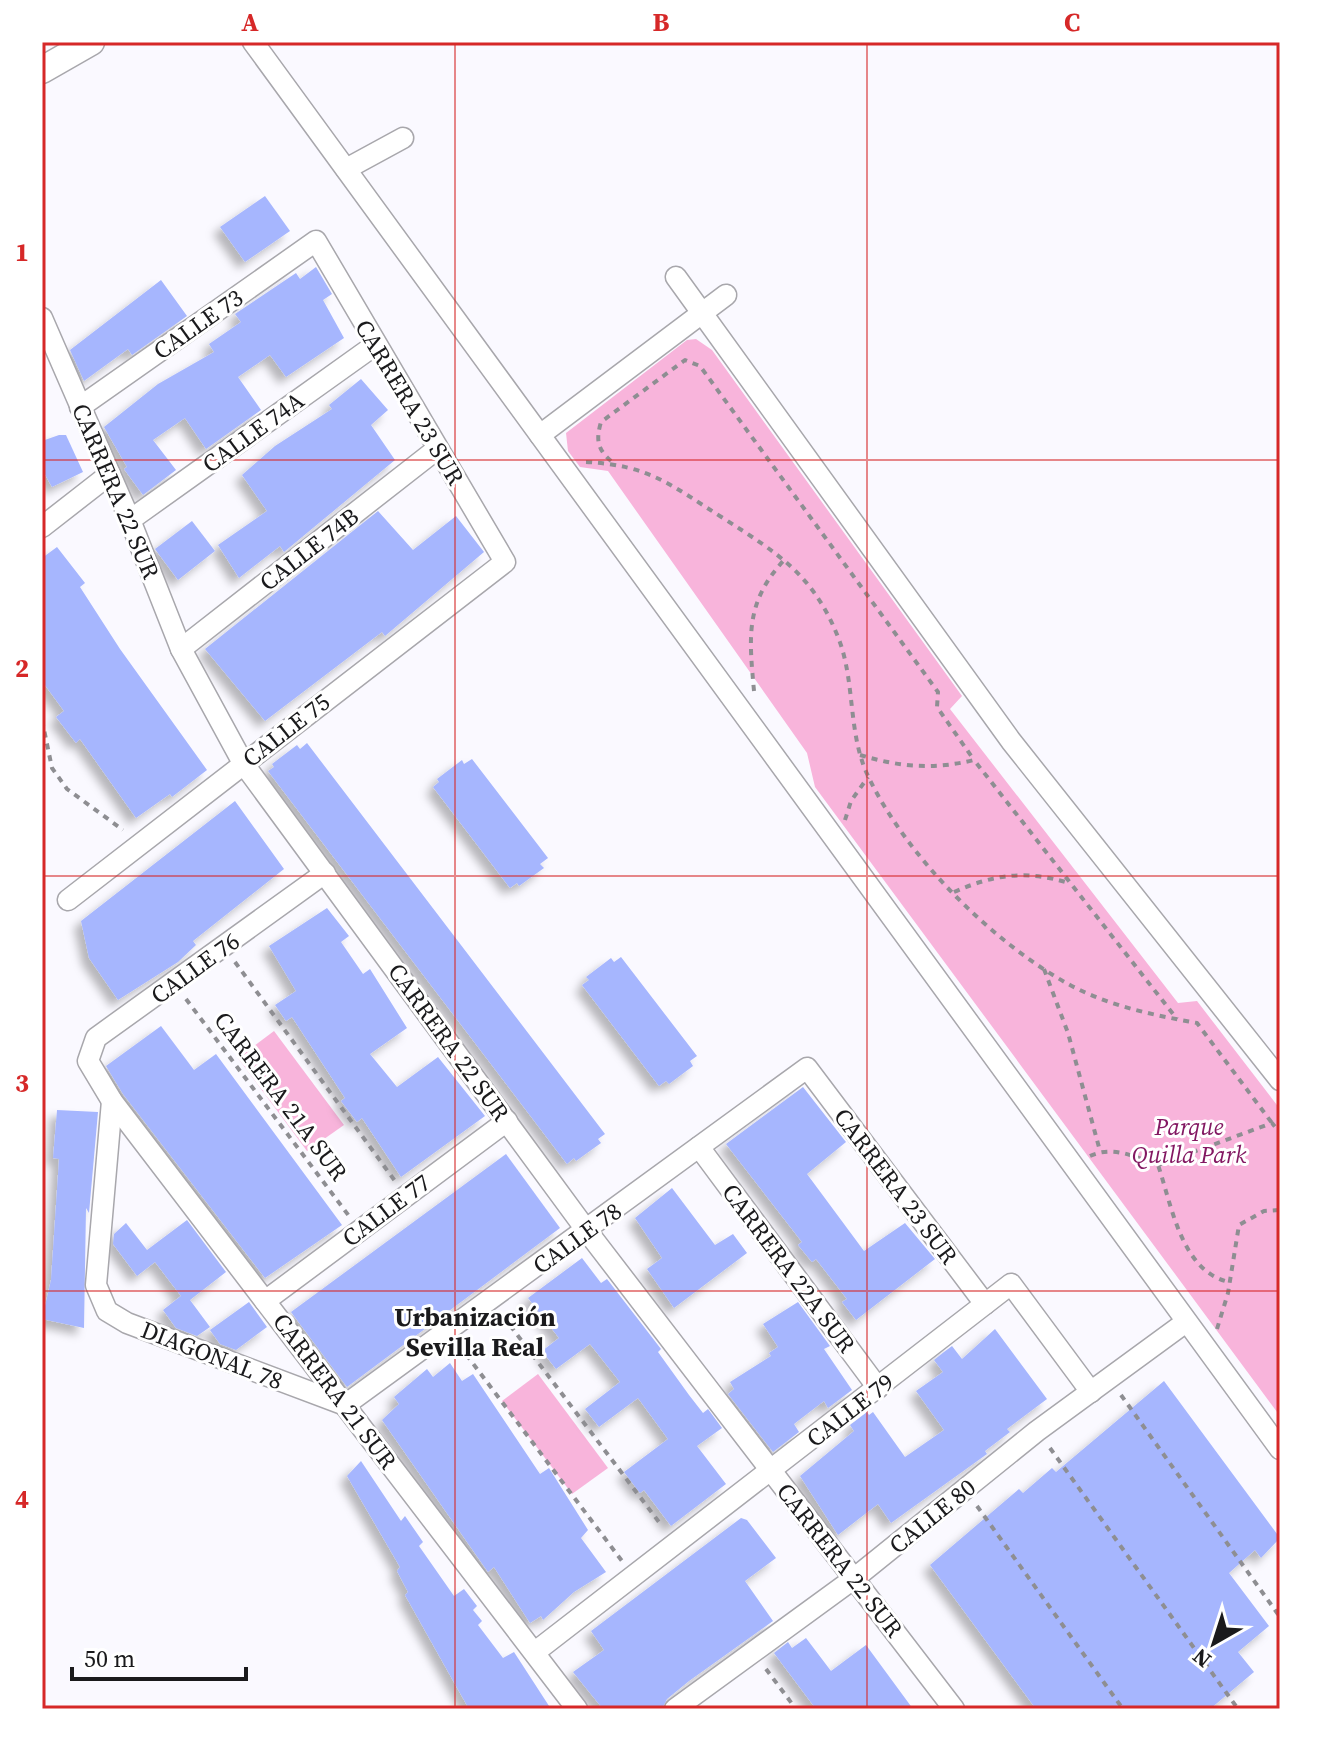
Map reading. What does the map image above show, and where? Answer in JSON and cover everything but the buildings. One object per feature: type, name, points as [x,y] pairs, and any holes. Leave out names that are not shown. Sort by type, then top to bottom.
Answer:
[{"type":"street","points":[[42,70],[91,42]]},
{"type":"street","points":[[253,42],[1280,1449]]},
{"type":"street","points":[[346,169],[403,138]]},
{"type":"street","name":"CARRERA 23 SUR","points":[[316,241],[505,562]]},
{"type":"street","name":"CALLE 73","points":[[80,407],[316,241]]},
{"type":"street","points":[[676,277],[1011,741],[1280,1080]]},
{"type":"street","points":[[540,435],[726,295]]},
{"type":"street","name":"CARRERA 22 SUR","points":[[42,318],[130,520],[181,649],[243,763],[587,1231],[770,1471],[856,1577],[954,1709]]},
{"type":"street","name":"CALLE 74A","points":[[130,520],[375,345]]},
{"type":"street","name":"CALLE 74B","points":[[181,649],[437,449]]},
{"type":"street","points":[[42,527],[110,474]]},
{"type":"street","name":"CALLE 75","points":[[68,900],[505,562]]},
{"type":"street","name":"CALLE 76","points":[[92,1074],[88,1061],[96,1038],[325,873]]},
{"type":"street","name":"CARRERA 23 SUR","points":[[807,1068],[985,1304]]},
{"type":"street","name":"CALLE 78","points":[[345,1405],[807,1068]]},
{"type":"street","name":"CARRERA 21 SUR","points":[[92,1074],[577,1709]]},
{"type":"street","name":"DIAGONAL 78","points":[[112,1101],[96,1285],[107,1311],[127,1323],[345,1405]]},
{"type":"street","name":"CALLE 77","points":[[265,1301],[507,1121]]},
{"type":"street","name":"CARRERA 22A SUR","points":[[699,1147],[878,1388]]},
{"type":"street","name":"CALLE 79","points":[[535,1652],[1011,1284],[1091,1392]]},
{"type":"street","name":"CALLE 80","points":[[675,1709],[856,1577],[1037,1431],[1186,1322]]},
{"type":"path","points":[[613,463],[601,453],[596,438],[601,422],[668,371],[685,360],[694,361],[938,692],[937,707],[974,760],[1177,1020]]},
{"type":"path","points":[[558,461],[636,467],[692,496],[785,559],[808,580],[839,639],[860,755],[868,777],[915,847],[953,892],[1014,946],[1069,985],[1104,1000],[1197,1023],[1280,1133]]},
{"type":"path","points":[[754,692],[750,650],[754,607],[760,591],[785,559]]},
{"type":"path","points":[[42,720],[52,768],[67,789],[141,843]]},
{"type":"path","points":[[860,755],[893,765],[928,768],[974,760]]},
{"type":"path","points":[[838,844],[851,801],[868,777]]},
{"type":"path","points":[[953,892],[977,882],[1016,873],[1071,884]]},
{"type":"path","name":"CARRERA 21A SUR","points":[[225,947],[405,1195]]},
{"type":"path","points":[[1043,967],[1068,1033],[1100,1151]]},
{"type":"path","name":"CARRERA 21A SUR","points":[[175,984],[359,1230]]},
{"type":"path","points":[[1072,1165],[1100,1151],[1115,1150],[1158,1165],[1272,1123]]},
{"type":"path","points":[[1158,1165],[1190,1252],[1200,1268],[1229,1282]]},
{"type":"path","points":[[1210,1354],[1229,1282],[1239,1225],[1264,1211],[1280,1210]]},
{"type":"path","points":[[491,1300],[675,1544]]},
{"type":"path","points":[[448,1330],[633,1576]]},
{"type":"path","points":[[1109,1378],[1280,1617]]},
{"type":"path","points":[[1037,1431],[1238,1709]]},
{"type":"path","points":[[965,1489],[1123,1709]]},
{"type":"path","points":[[753,1652],[796,1709]]},
{"type":"green space","name":"Parque Quilla Park","points":[[696,339],[712,350],[962,696],[950,709],[1178,1003],[1197,1001],[1280,1109],[1280,1416],[815,787],[807,753],[608,471],[580,467],[568,451],[566,433],[687,340]]},
{"type":"green space","points":[[274,1031],[344,1125],[307,1151],[238,1058]]},
{"type":"green space","points":[[538,1374],[608,1468],[572,1494],[502,1401]]},
{"type":"district","name":"Urbanización Sevilla Real","points":[[475,1332]]}]
